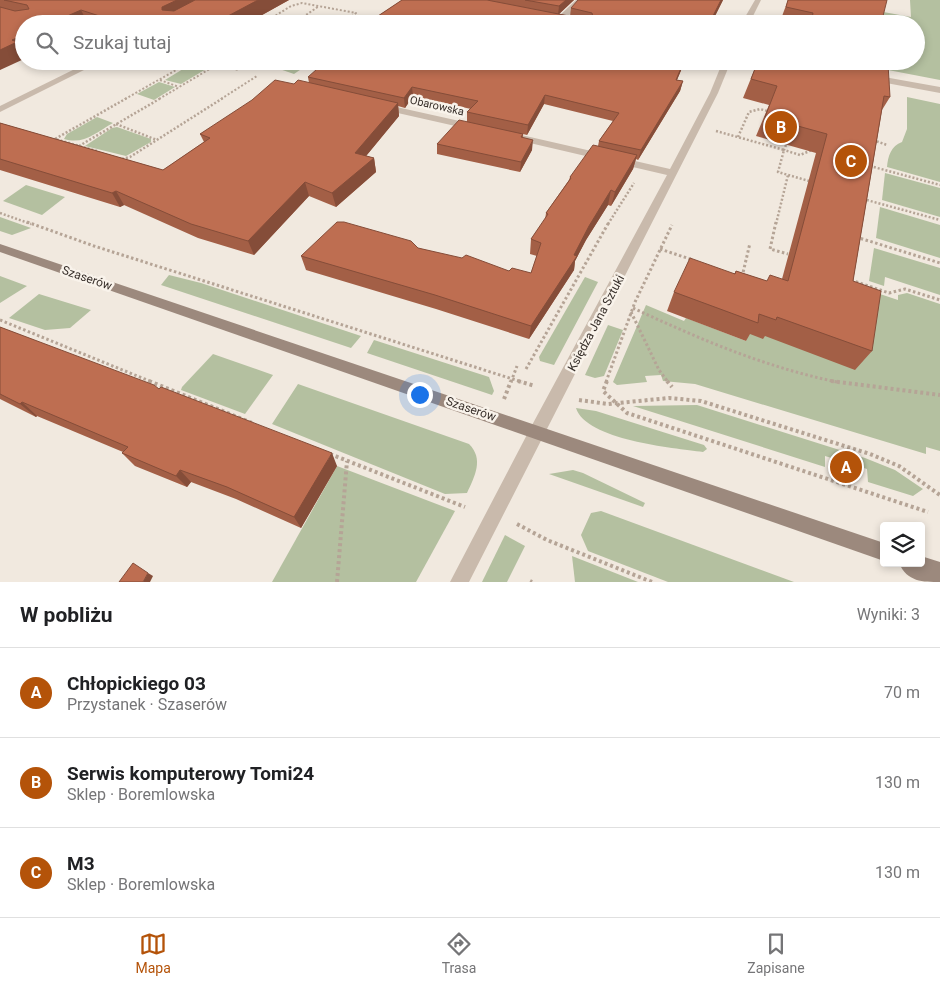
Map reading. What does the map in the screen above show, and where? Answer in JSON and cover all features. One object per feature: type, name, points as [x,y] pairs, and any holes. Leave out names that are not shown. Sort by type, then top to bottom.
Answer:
[{"type":"street","points":[[565,15],[580,0]]},
{"type":"street","points":[[750,15],[758,0]]},
{"type":"street","points":[[0,109],[80,70]]},
{"type":"street","name":"Księdza Jana Sztuki","points":[[460,582],[536,432],[673,173],[723,70]]},
{"type":"street","points":[[862,76],[940,90]]},
{"type":"street","name":"Obarowska","points":[[369,104],[484,130]]},
{"type":"street","points":[[503,134],[673,173]]},
{"type":"street","name":"Szaserów","points":[[0,248],[880,551]]},
{"type":"street","points":[[925,566],[940,571]]},
{"type":"street","points":[[913,567],[932,582]]},
{"type":"path","points":[[276,15],[295,4],[309,3],[356,13],[354,15]]},
{"type":"path","points":[[306,15],[320,5]]},
{"type":"path","points":[[106,154],[55,139],[176,70]]},
{"type":"path","points":[[78,146],[207,70]]},
{"type":"path","points":[[740,76],[743,70]]},
{"type":"path","points":[[115,156],[124,159],[130,158],[257,76]]},
{"type":"path","points":[[159,80],[179,87]]},
{"type":"path","points":[[739,138],[749,112],[760,109],[771,112]]},
{"type":"path","points":[[712,138],[719,123]]},
{"type":"path","points":[[115,124],[158,140]]},
{"type":"path","points":[[723,133],[800,154],[817,149]]},
{"type":"path","points":[[870,140],[886,145]]},
{"type":"path","points":[[786,145],[778,172],[808,181]]},
{"type":"path","points":[[865,165],[940,185]]},
{"type":"path","points":[[788,175],[770,249],[788,254]]},
{"type":"path","points":[[526,369],[596,243],[635,181]]},
{"type":"path","points":[[858,197],[940,220]]},
{"type":"path","points":[[0,213],[94,246],[585,402],[600,404],[680,398],[702,401],[870,454],[899,466],[940,495]]},
{"type":"path","points":[[674,220],[632,310],[603,391],[627,413],[928,512]]},
{"type":"path","points":[[851,235],[940,263]]},
{"type":"path","points":[[742,278],[750,243]]},
{"type":"path","points":[[660,249],[700,263]]},
{"type":"path","points":[[734,274],[751,280]]},
{"type":"path","points":[[843,278],[889,293],[905,289],[940,300]]},
{"type":"path","points":[[632,310],[659,370],[672,387]]},
{"type":"path","points":[[632,310],[692,336],[778,367],[837,382],[901,388],[940,395]]},
{"type":"path","points":[[0,320],[255,424]]},
{"type":"path","points":[[502,402],[517,366]]},
{"type":"path","points":[[329,453],[465,507]]},
{"type":"path","points":[[337,582],[347,460]]},
{"type":"path","points":[[512,520],[547,540],[652,582]]},
{"type":"green space","points":[[910,0],[940,0],[940,80],[888,70],[925,70],[925,15],[911,15]]},
{"type":"green space","points":[[867,9],[900,15],[865,15]]},
{"type":"green space","points":[[181,70],[205,70],[181,84],[165,80]]},
{"type":"green space","points":[[282,70],[300,70],[294,74]]},
{"type":"green space","points":[[159,82],[175,87],[154,100],[137,94]]},
{"type":"green space","points":[[907,97],[940,104],[940,182],[887,167],[891,152],[895,146],[902,142],[907,129]]},
{"type":"green space","points":[[97,117],[113,123],[84,139],[64,139],[67,134]]},
{"type":"green space","points":[[117,127],[151,139],[151,142],[126,156],[85,146],[112,128]]},
{"type":"green space","points":[[885,173],[940,188],[940,217],[882,200]]},
{"type":"green space","points":[[26,185],[65,197],[42,215],[3,201]]},
{"type":"green space","points":[[880,207],[940,225],[940,258],[876,238]]},
{"type":"green space","points":[[0,217],[31,228],[12,235],[0,231]]},
{"type":"green space","points":[[874,248],[940,268],[940,295],[885,277],[884,286],[869,281]]},
{"type":"green space","points":[[169,275],[201,283],[361,336],[351,348],[161,285]]},
{"type":"green space","points":[[0,276],[27,286],[0,303]]},
{"type":"green space","points":[[585,277],[598,282],[554,365],[540,361],[539,357]]},
{"type":"green space","points":[[868,290],[898,300],[898,295],[907,293],[940,304],[940,451],[926,447],[926,454],[695,384],[663,381],[661,375],[645,376],[647,382],[617,385],[613,382],[646,305],[684,321],[686,318],[746,341],[748,333],[765,336]]},
{"type":"green space","points":[[39,294],[91,310],[70,328],[45,330],[9,318]]},
{"type":"green space","points":[[608,325],[623,330],[604,376],[595,378],[585,375]]},
{"type":"green space","points":[[374,340],[489,377],[494,391],[492,395],[367,353]]},
{"type":"green space","points":[[213,354],[273,375],[245,414],[181,390]]},
{"type":"green space","points":[[298,384],[469,444],[476,456],[477,468],[467,493],[445,494],[272,424]]},
{"type":"green space","points":[[697,405],[865,458],[895,470],[923,489],[913,496],[868,482],[867,469],[825,456],[825,467],[633,406]]},
{"type":"green space","points":[[576,408],[596,411],[704,445],[707,449],[703,452],[672,448],[613,435],[596,428],[583,419]]},
{"type":"green space","points":[[337,466],[455,511],[416,582],[272,582]]},
{"type":"green space","points":[[573,470],[645,503],[643,507],[549,474]]},
{"type":"green space","points":[[601,511],[794,582],[668,582],[588,551],[581,535],[591,513]]},
{"type":"green space","points":[[505,535],[525,546],[507,582],[482,582]]},
{"type":"green space","points":[[572,556],[638,582],[575,582]]},
{"type":"building","points":[[4,0],[177,0],[162,7],[162,10],[174,11],[195,0],[258,0],[230,15],[96,15],[81,10],[70,15],[15,15],[15,39],[12,40],[15,43],[0,50],[0,7],[15,11],[29,9],[27,5]]},
{"type":"building","points":[[402,0],[487,0],[564,15],[380,15]]},
{"type":"building","points":[[525,0],[566,0],[559,6]]},
{"type":"building","points":[[578,0],[721,0],[714,15],[592,15],[592,13],[571,8]]},
{"type":"building","points":[[788,0],[887,0],[883,15],[813,15],[813,13],[786,7]]},
{"type":"building","points":[[316,70],[680,70],[676,80],[683,81],[641,150],[599,141],[619,113],[545,95],[528,125],[467,112],[478,101],[412,87],[404,98],[308,77]]},
{"type":"building","points":[[754,70],[888,70],[890,97],[884,96],[853,281],[881,291],[872,351],[777,317],[776,320],[759,314],[758,323],[674,292],[690,258],[735,274],[736,271],[767,281],[770,275],[788,281],[827,134],[765,117],[777,86],[751,79]]},
{"type":"building","points":[[275,80],[294,84],[298,80],[398,103],[355,153],[374,158],[332,193],[305,182],[248,241],[191,224],[116,191],[112,193],[0,159],[0,123],[163,170],[210,138],[200,134],[252,100]]},
{"type":"building","points":[[459,120],[523,134],[521,137],[533,140],[521,162],[437,144]]},
{"type":"building","points":[[593,145],[637,155],[615,192],[611,190],[574,255],[577,256],[531,326],[435,295],[301,256],[337,222],[344,222],[411,241],[418,248],[462,258],[466,255],[509,271],[512,268],[531,273],[541,243],[531,239],[548,214],[546,213]]},
{"type":"building","points":[[0,327],[154,385],[159,389],[161,387],[332,453],[294,517],[227,487],[180,470],[176,476],[122,453],[128,447],[22,402],[20,404],[0,394]]},
{"type":"building","points":[[133,563],[148,573],[143,582],[119,582]]},
{"type":"place","name":"Serwis komputerowy Tomi24","points":[[781,127]]},
{"type":"place","name":"M3","points":[[851,161]]},
{"type":"place","name":"Chłopickiego 03","points":[[846,467]]}]
